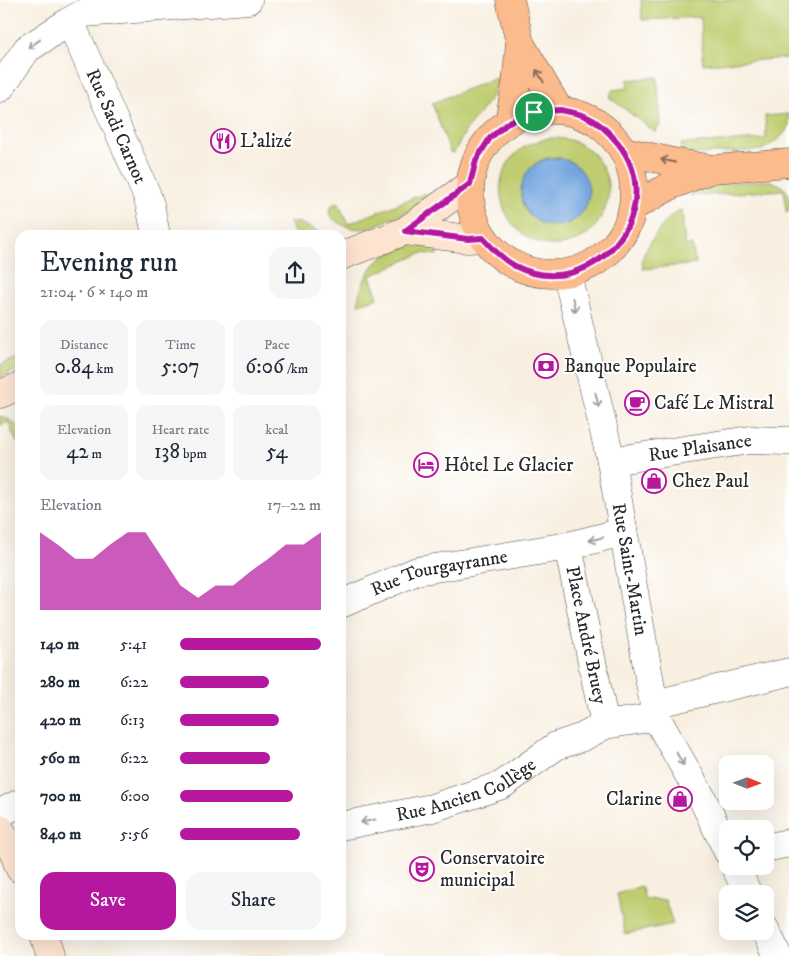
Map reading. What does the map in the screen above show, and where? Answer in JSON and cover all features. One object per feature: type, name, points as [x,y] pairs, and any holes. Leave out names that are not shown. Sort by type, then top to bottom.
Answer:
[{"type":"main road","points":[[510,0],[520,43],[560,110]]},
{"type":"main road","points":[[509,122],[516,84],[520,43]]},
{"type":"main road","points":[[560,110],[585,116],[608,130],[624,151],[632,168],[635,187],[634,206],[629,224],[620,240],[608,254],[593,264],[568,274],[535,273],[515,266],[498,254],[483,238],[472,213],[470,184],[476,160],[490,138],[509,122],[534,112],[560,110]]},
{"type":"main road","points":[[624,151],[668,162],[712,169],[789,163]]},
{"type":"main road","points":[[634,206],[672,185],[712,169]]},
{"type":"main road","points":[[346,254],[405,231],[470,184]]},
{"type":"main road","points":[[405,231],[468,239],[483,238]]},
{"type":"main road","points":[[0,394],[15,388]]},
{"type":"main road","points":[[0,829],[15,856]]},
{"type":"main road","points":[[45,940],[50,956]]},
{"type":"street","points":[[0,88],[27,49],[70,20],[84,13],[248,0]]},
{"type":"street","name":"Rue Sadi Carnot","points":[[70,20],[146,193],[155,230]]},
{"type":"street","name":"Rue Saint-Martin","points":[[568,274],[611,461],[655,711],[719,833]]},
{"type":"street","name":"Rue Plaisance","points":[[611,461],[750,440],[789,441]]},
{"type":"street","name":"Place André Bruey","points":[[540,551],[623,532]]},
{"type":"street","name":"Place André Bruey","points":[[568,546],[594,731],[789,672]]},
{"type":"street","name":"Rue Tourgayranne","points":[[346,602],[417,571],[540,551]]},
{"type":"street","name":"Rue Ancien Collège","points":[[346,825],[432,808],[502,785],[556,746],[594,731]]},
{"type":"street","points":[[0,813],[15,806]]},
{"type":"street","points":[[774,846],[789,843]]},
{"type":"street","points":[[770,940],[778,956]]},
{"type":"green space","points":[[641,0],[789,0],[789,58],[703,64],[701,17],[642,20]]},
{"type":"green space","points":[[501,76],[489,101],[466,130],[454,153],[450,152],[432,103]]},
{"type":"green space","points":[[657,77],[661,123],[655,132],[609,97],[613,90],[628,88],[627,80]]},
{"type":"green space","points":[[789,114],[789,127],[779,139],[762,150],[683,155],[681,144],[766,139],[765,116]]},
{"type":"green space","points":[[548,138],[566,139],[585,147],[598,160],[608,184],[607,202],[597,224],[578,240],[557,245],[538,242],[522,233],[510,219],[502,202],[501,184],[506,166],[520,150],[530,144]],"holes":[[[551,157],[561,158],[570,223],[548,225],[529,215],[522,202],[522,194],[529,170],[535,164]]]},
{"type":"green space","points":[[771,181],[782,186],[789,194],[789,211],[786,212],[784,190],[691,196],[690,188],[739,182]]},
{"type":"green space","points":[[425,193],[432,201],[369,228],[347,227],[337,222],[329,214],[331,206],[338,202],[348,224]]},
{"type":"green space","points":[[681,210],[685,246],[692,245],[696,264],[643,269],[642,258],[653,238],[676,212]]},
{"type":"green space","points":[[290,222],[300,223],[316,230],[293,230]]},
{"type":"green space","points":[[422,241],[438,244],[437,255],[422,253],[370,276],[378,298],[359,304],[359,295],[367,275],[379,260],[393,252]]},
{"type":"green space","points":[[15,359],[15,371],[0,377],[0,365]]},
{"type":"green space","points":[[0,416],[15,424],[15,438],[8,422],[0,425]]},
{"type":"green space","points":[[641,886],[645,899],[665,900],[673,924],[625,934],[617,894]]},
{"type":"water","points":[[548,158],[562,158],[574,163],[584,173],[589,185],[589,199],[584,211],[574,221],[562,226],[548,226],[536,221],[526,211],[521,199],[521,185],[526,173],[536,163]]},
{"type":"place","name":"L'alizé","points":[[223,141]]},
{"type":"place","name":"Banque Populaire","points":[[546,366]]},
{"type":"place","name":"Café Le Mistral","points":[[637,403]]},
{"type":"place","name":"Hôtel Le Glacier","points":[[426,465]]},
{"type":"place","name":"Chez Paul","points":[[654,481]]},
{"type":"place","name":"Clarine","points":[[680,799]]},
{"type":"place","name":"Conservatoire municipal","points":[[422,869]]},
{"type":"route","points":[[560,110],[585,116],[608,130],[624,151],[632,168],[635,187],[634,206],[629,224],[620,240],[608,254],[593,264],[568,274],[535,273],[515,266],[498,254],[483,238],[468,239],[405,231],[470,184],[476,160],[490,138],[509,122],[534,112],[560,110]]}]
